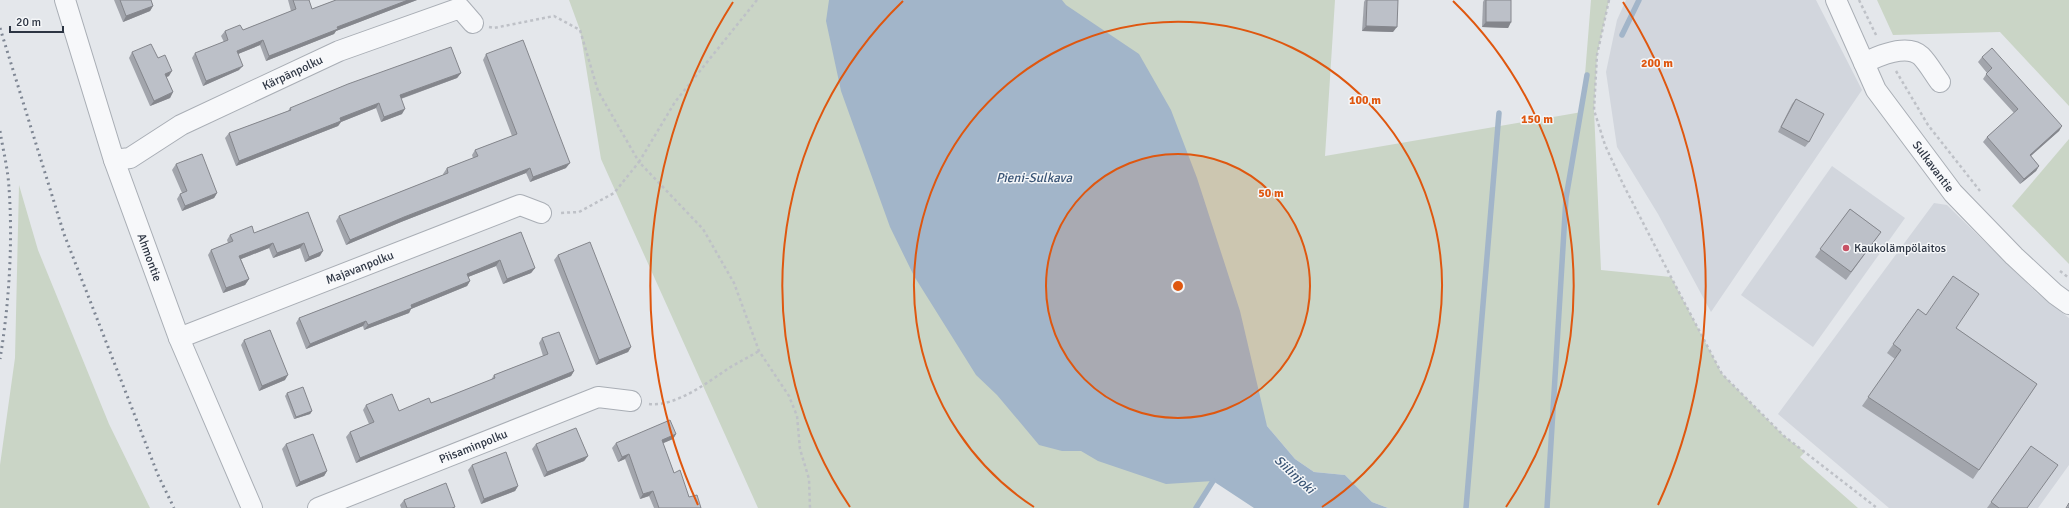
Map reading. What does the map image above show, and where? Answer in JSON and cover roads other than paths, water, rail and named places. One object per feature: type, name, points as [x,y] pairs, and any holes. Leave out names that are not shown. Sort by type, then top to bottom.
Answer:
[{"type":"street","name":"Ahmontie","points":[[65,0],[114,160],[179,338],[252,508]]},
{"type":"street","name":"Sulkavantie","points":[[1836,0],[1876,90],[1953,193],[2014,256],[2055,294],[2069,304]]},
{"type":"street","name":"Kärpänpolku","points":[[114,160],[130,158],[182,126],[339,51],[460,8],[473,23]]},
{"type":"street","points":[[1864,63],[1885,53],[1905,50],[1920,55],[1940,82]]},
{"type":"street","name":"Majavanpolku","points":[[179,338],[520,205],[541,214]]},
{"type":"street","name":"Piisaminpolku","points":[[318,508],[598,397],[631,401]]},
{"type":"water","name":"Pieni-Sulkava","points":[[829,0],[1062,0],[1066,5],[1139,54],[1171,110],[1197,178],[1240,311],[1267,426],[1295,459],[1314,472],[1345,475],[1372,502],[1388,508],[1254,508],[1213,481],[1166,484],[1098,461],[1081,451],[1062,451],[1039,445],[997,395],[976,375],[914,276],[890,227],[841,91],[826,21]]},
{"type":"waterway","points":[[1622,35],[1639,0]]},
{"type":"waterway","points":[[1547,508],[1566,198],[1587,75]]},
{"type":"waterway","points":[[1466,508],[1499,113]]},
{"type":"waterway","points":[[1196,508],[1213,481]]},
{"type":"railway","points":[[0,28],[64,234],[158,475],[174,508]]},
{"type":"railway","points":[[0,131],[7,167],[11,230],[8,296],[0,359]]},
{"type":"place","name":"Kaukolämpölaitos","points":[[1846,248]]},
{"type":"water label","name":"Siilinjoki","points":[[1295,474]]}]
